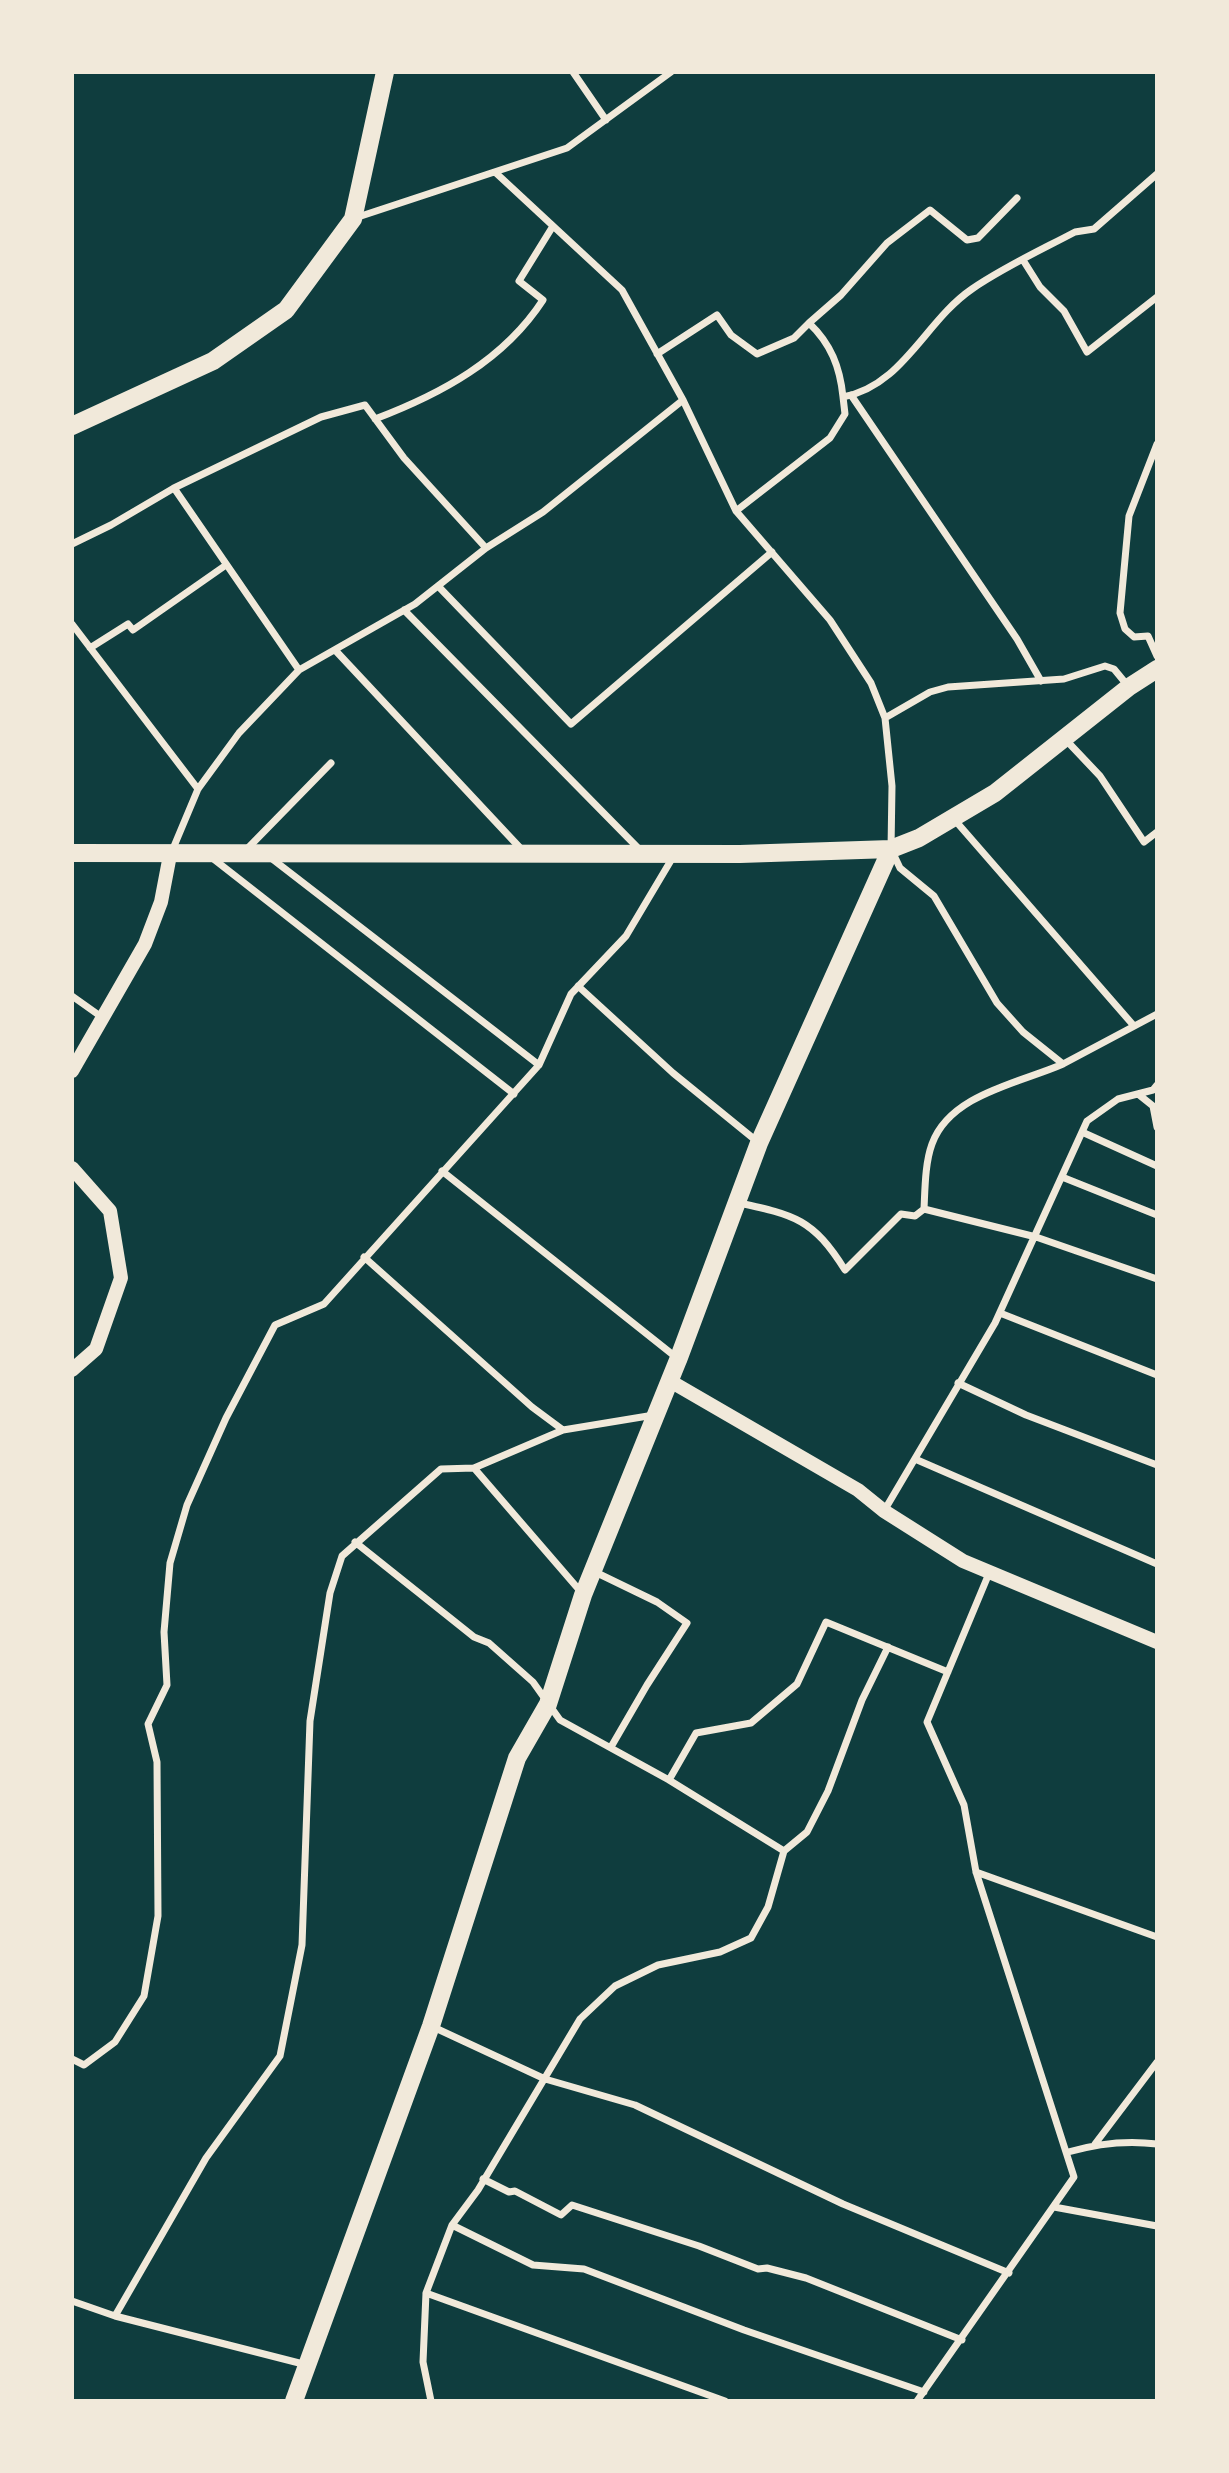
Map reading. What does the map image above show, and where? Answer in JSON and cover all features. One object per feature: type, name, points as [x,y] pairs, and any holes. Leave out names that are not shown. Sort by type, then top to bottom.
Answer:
[{"type":"main road","points":[[72,426],[213,360],[286,310],[353,219],[385,72]]},
{"type":"main road","points":[[72,853],[525,854],[891,849],[919,838],[995,793],[1129,687],[1157,669]]},
{"type":"main road","points":[[294,2401],[431,2026],[517,1758],[548,1703],[583,1595],[670,1381],[739,1203],[759,1143],[891,849]]},
{"type":"main road","points":[[72,1071],[145,944],[161,902],[170,855]]},
{"type":"main road","points":[[72,1168],[110,1211],[121,1278],[96,1349],[72,1370]]},
{"type":"main road","points":[[670,1381],[858,1490],[884,1511],[962,1561],[990,1570],[1157,1642]]},
{"type":"street","points":[[573,72],[606,120]]},
{"type":"street","points":[[353,219],[567,148],[671,72]]},
{"type":"street","points":[[496,173],[622,290],[683,400],[736,511],[830,620],[871,683],[886,718],[892,786],[891,849],[900,868],[934,896],[998,1003],[1023,1032],[1063,1064]]},
{"type":"street","points":[[847,396],[888,378],[916,344],[970,290],[1075,232],[1094,229],[1157,174]]},
{"type":"street","points":[[657,354],[717,315],[731,335],[757,354],[794,338],[841,295],[887,243],[930,210],[967,240],[978,238],[1017,198]]},
{"type":"street","points":[[375,419],[429,398],[470,372],[525,328],[543,300],[519,281],[553,226]]},
{"type":"street","points":[[1023,260],[1040,287],[1064,311],[1087,352],[1157,297]]},
{"type":"street","points":[[809,323],[823,337],[840,370],[847,396],[1017,639],[1041,681]]},
{"type":"street","points":[[736,511],[830,438],[845,414],[847,396]]},
{"type":"street","points":[[170,855],[198,789],[239,733],[299,670],[404,610],[486,548],[543,512],[683,400]]},
{"type":"street","points":[[72,544],[111,525],[174,488],[321,417],[365,405],[404,458],[486,548]]},
{"type":"street","points":[[1157,444],[1129,516],[1119,592],[1120,613],[1125,629],[1134,637],[1148,636],[1157,656]]},
{"type":"street","points":[[174,488],[299,670]]},
{"type":"street","points":[[438,586],[571,724],[772,552]]},
{"type":"street","points":[[90,648],[128,624],[133,630],[226,565]]},
{"type":"street","points":[[404,610],[643,853]]},
{"type":"street","points":[[72,624],[198,789]]},
{"type":"street","points":[[335,650],[525,854]]},
{"type":"street","points":[[886,718],[930,692],[948,687],[1015,680],[1041,681],[1105,666],[1114,669],[1129,687]]},
{"type":"street","points":[[1065,739],[1100,776],[1144,842],[1157,832]]},
{"type":"street","points":[[241,855],[331,763]]},
{"type":"street","points":[[953,818],[1133,1026]]},
{"type":"street","points":[[72,2059],[84,2065],[115,2042],[144,1996],[158,1916],[157,1762],[148,1724],[167,1685],[164,1632],[170,1563],[187,1505],[226,1418],[275,1325],[324,1304],[540,1065],[570,994],[626,936],[675,853]]},
{"type":"street","points":[[209,855],[514,1094]]},
{"type":"street","points":[[268,855],[540,1065]]},
{"type":"street","points":[[578,986],[673,1073],[759,1143]]},
{"type":"street","points":[[72,996],[104,1018]]},
{"type":"street","points":[[739,1203],[786,1213],[814,1228],[845,1270],[901,1214],[915,1216],[923,1209],[932,1143],[951,1116],[985,1093],[1063,1064],[1157,1014]]},
{"type":"street","points":[[884,1511],[1000,1314],[1087,1121],[1118,1098],[1153,1090],[1157,1085]]},
{"type":"street","points":[[1138,1094],[1153,1105],[1157,1127]]},
{"type":"street","points":[[1082,1132],[1157,1167]]},
{"type":"street","points":[[442,1171],[678,1360]]},
{"type":"street","points":[[1062,1177],[1157,1215]]},
{"type":"street","points":[[923,1209],[1036,1237],[1157,1279]]},
{"type":"street","points":[[364,1257],[532,1407],[563,1430]]},
{"type":"street","points":[[1000,1314],[1157,1375]]},
{"type":"street","points":[[958,1383],[1026,1415],[1157,1465]]},
{"type":"street","points":[[115,2316],[206,2158],[280,2056],[302,1945],[310,1721],[330,1593],[342,1556],[441,1469],[474,1468],[563,1430],[656,1415]]},
{"type":"street","points":[[915,1459],[1157,1564]]},
{"type":"street","points":[[474,1468],[583,1595]]},
{"type":"street","points":[[355,1542],[474,1637],[489,1643],[533,1682],[560,1720],[669,1780],[784,1851]]},
{"type":"street","points":[[917,2401],[1074,2177],[976,1872],[964,1805],[927,1722],[990,1570]]},
{"type":"street","points":[[593,1571],[657,1602],[687,1623],[611,1747]]},
{"type":"street","points":[[669,1780],[696,1733],[751,1723],[797,1684],[826,1622],[948,1672]]},
{"type":"street","points":[[430,2401],[423,2362],[426,2293],[452,2225],[580,2019],[615,1986],[658,1965],[720,1952],[751,1938],[768,1907],[784,1851],[807,1832],[828,1791],[862,1700],[888,1647]]},
{"type":"street","points":[[976,1872],[1157,1937]]},
{"type":"street","points":[[431,2026],[545,2079],[635,2105],[843,2204],[1009,2273]]},
{"type":"street","points":[[1095,2144],[1157,2062]]},
{"type":"street","points":[[1068,2152],[1095,2144],[1131,2140],[1157,2144]]},
{"type":"street","points":[[483,2179],[509,2192],[515,2191],[561,2215],[572,2205],[619,2219],[758,2269],[767,2268],[806,2278],[962,2340]]},
{"type":"street","points":[[1054,2207],[1157,2226]]},
{"type":"street","points":[[452,2225],[533,2265],[584,2269],[732,2326],[924,2392]]},
{"type":"street","points":[[426,2293],[725,2401]]},
{"type":"street","points":[[72,2301],[115,2316],[307,2365]]}]
